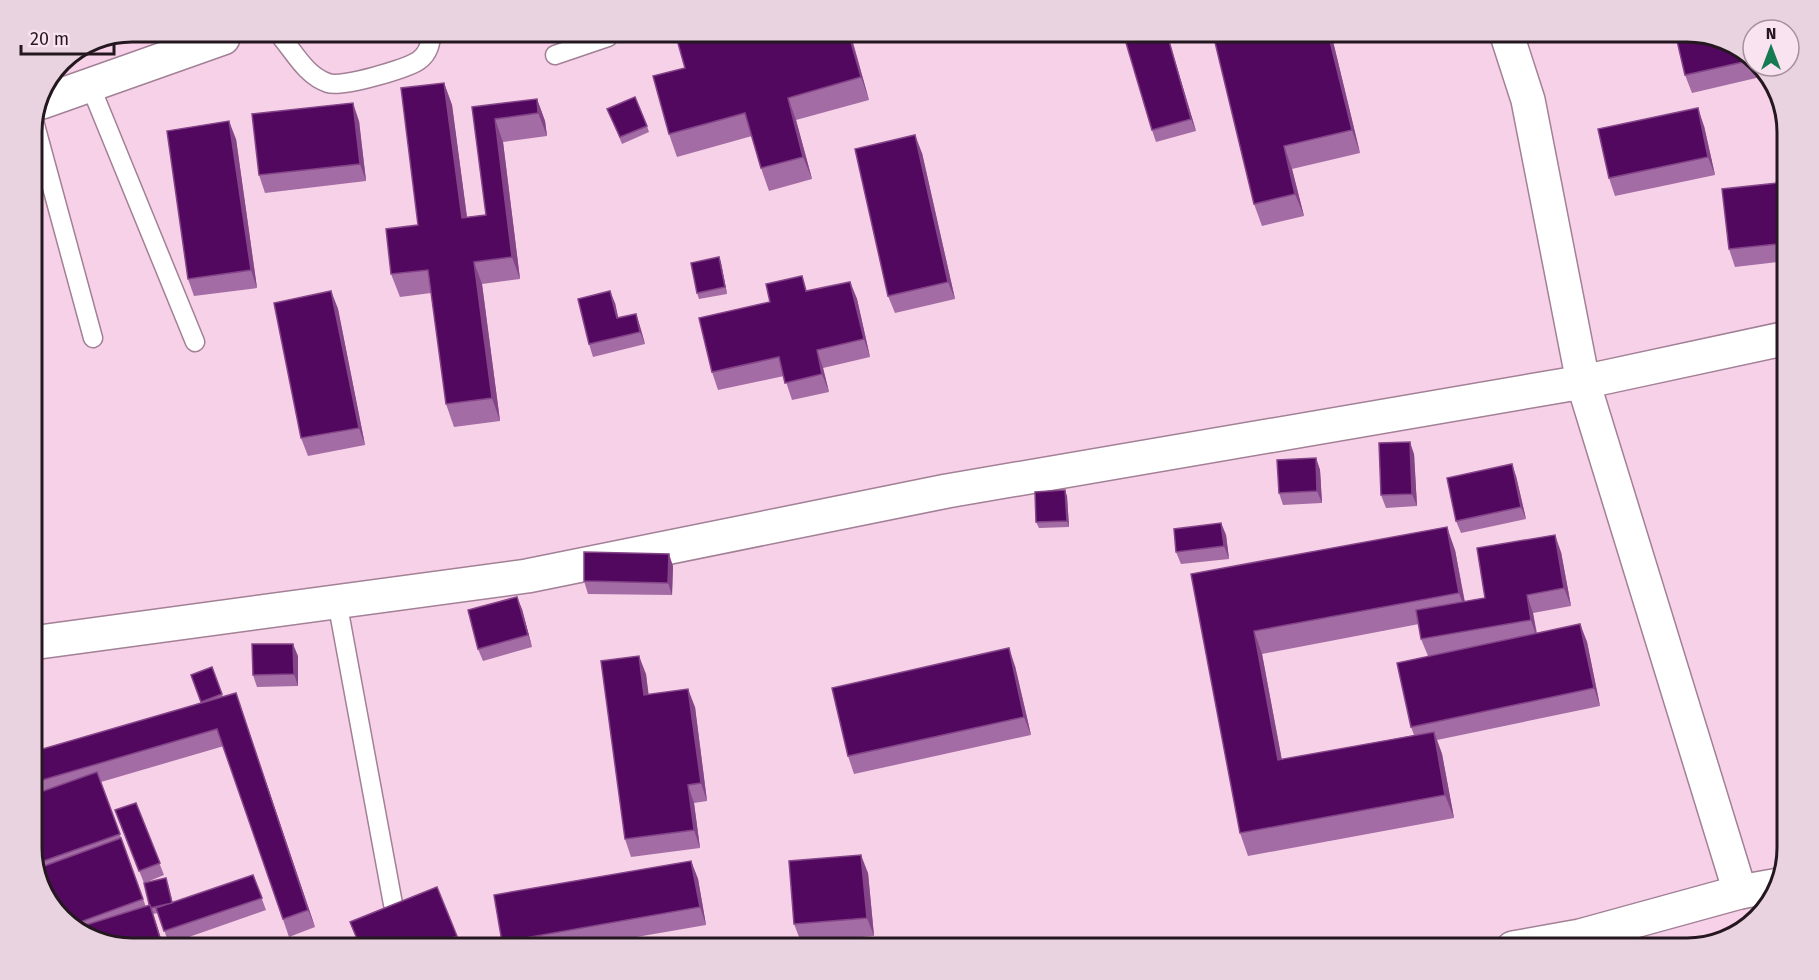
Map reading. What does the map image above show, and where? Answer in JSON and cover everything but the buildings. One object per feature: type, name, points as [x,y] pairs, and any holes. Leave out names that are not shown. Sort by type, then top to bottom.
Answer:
[{"type":"street","points":[[48,100],[212,42]]},
{"type":"street","points":[[1509,42],[1528,100],[1583,382],[1740,892]]},
{"type":"street","points":[[42,642],[526,576],[947,491],[1583,382],[1777,340]]},
{"type":"street","points":[[1594,938],[1740,892],[1768,887]]},
{"type":"lane","points":[[285,42],[313,76],[330,84],[345,85],[418,61],[430,49],[431,42]]},
{"type":"lane","points":[[555,55],[593,42]]},
{"type":"lane","points":[[90,85],[195,342]]},
{"type":"lane","points":[[42,150],[93,338]]},
{"type":"lane","points":[[337,602],[393,903]]}]
